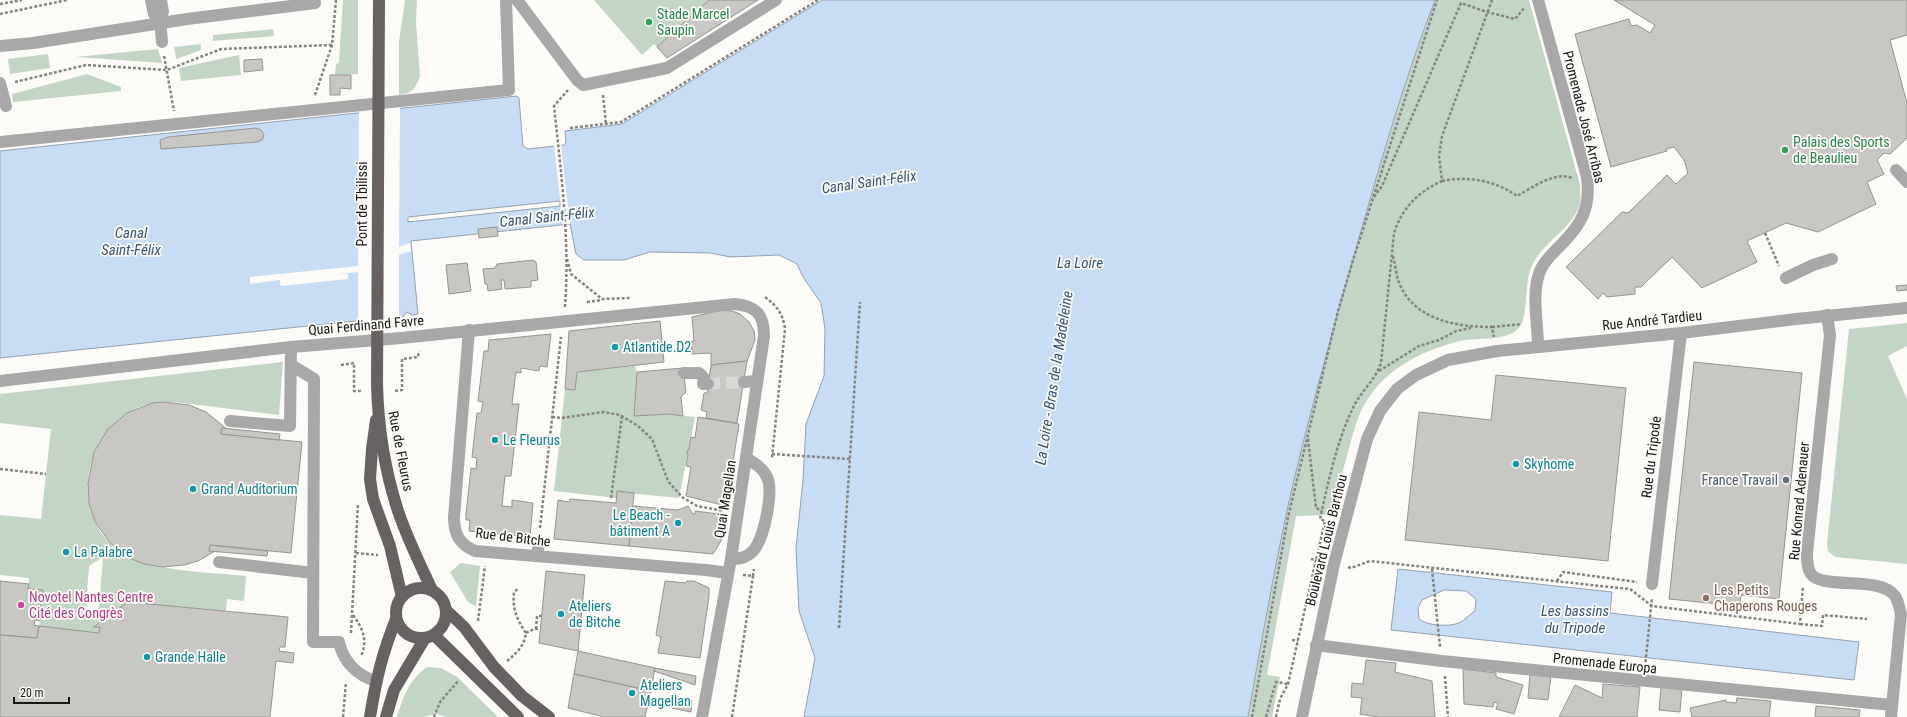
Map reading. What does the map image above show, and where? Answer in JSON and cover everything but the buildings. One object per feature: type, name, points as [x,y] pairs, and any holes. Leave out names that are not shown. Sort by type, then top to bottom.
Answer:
[{"type":"main road","name":"Pont de Tbilissi","points":[[377,407],[378,0]]},
{"type":"main road","name":"Rue de Fleurus","points":[[377,407],[387,467],[398,510],[408,538],[432,590]]},
{"type":"main road","name":"Rue de Fleurus","points":[[377,407],[370,479],[373,499],[390,546],[402,597]]},
{"type":"main road","points":[[370,717],[376,681],[384,650],[396,619],[396,611],[402,597],[416,588],[432,590],[439,595],[444,602],[446,610],[443,624],[430,637],[394,690],[386,717]]},
{"type":"main road","points":[[446,610],[464,627],[494,667],[522,696],[549,717]]},
{"type":"main road","points":[[396,619],[400,628],[407,634],[416,638],[430,637],[518,717]]},
{"type":"street","points":[[151,0],[154,14],[160,22]]},
{"type":"street","points":[[161,0],[163,12],[160,22],[162,42]]},
{"type":"street","points":[[0,142],[509,90],[506,0]]},
{"type":"street","points":[[516,0],[576,80],[583,85],[667,68],[776,0]]},
{"type":"street","name":"Promenade José Arribas","points":[[1533,1],[1586,177],[1588,195],[1584,216],[1570,236],[1548,259],[1541,270],[1537,281],[1538,346]]},
{"type":"street","points":[[0,46],[33,43],[160,22],[315,3]]},
{"type":"street","points":[[5,83],[6,106]]},
{"type":"street","points":[[1896,170],[1907,182]]},
{"type":"street","points":[[1786,278],[1813,265],[1832,259]]},
{"type":"street","name":"Quai Ferdinand Favre","points":[[0,381],[290,346],[401,338],[734,304]]},
{"type":"street","name":"Quai Magellan","points":[[702,717],[728,573],[764,336],[764,322],[757,311],[746,305],[734,304]]},
{"type":"street","name":"Rue André Tardieu","points":[[1405,382],[1425,370],[1448,360],[1497,351],[1680,333],[1827,315],[1907,308]]},
{"type":"street","name":"Rue Konrad Adenauer","points":[[1827,315],[1830,335],[1807,553],[1808,568],[1814,577],[1824,580],[1876,586],[1889,590],[1895,596],[1901,614],[1891,711]]},
{"type":"street","name":"Rue de Bitche","points":[[469,330],[454,528],[457,537],[462,544],[475,551],[728,573]]},
{"type":"street","name":"Rue du Tripode","points":[[1652,584],[1680,333]]},
{"type":"street","points":[[230,421],[290,426],[290,346]]},
{"type":"street","points":[[291,366],[314,379],[313,642],[345,640],[346,660],[364,678],[376,681]]},
{"type":"street","points":[[684,373],[699,373],[704,378],[703,384],[708,384]]},
{"type":"street","points":[[744,382],[757,381]]},
{"type":"street","name":"Boulevard Louis Barthou","points":[[1302,717],[1334,564],[1371,428],[1386,402],[1405,382]]},
{"type":"street","points":[[730,559],[745,557],[753,551],[757,545],[764,526],[770,485],[763,470],[746,458]]},
{"type":"street","points":[[537,556],[539,543]]},
{"type":"street","points":[[218,562],[313,573]]},
{"type":"street","name":"Promenade Europa","points":[[1316,645],[1442,661],[1643,682],[1891,711]]},
{"type":"path","points":[[0,4],[22,0]]},
{"type":"path","points":[[0,14],[67,0]]},
{"type":"path","points":[[309,111],[332,46],[336,0]]},
{"type":"path","points":[[570,128],[621,122],[818,0]]},
{"type":"path","points":[[1252,717],[1288,517],[1338,311],[1437,0]]},
{"type":"path","points":[[1442,181],[1439,156],[1442,136],[1492,0]]},
{"type":"path","points":[[1372,201],[1382,186],[1461,3],[1487,12],[1515,19],[1533,1]]},
{"type":"path","points":[[162,42],[176,124]]},
{"type":"path","points":[[5,83],[86,65],[167,70],[221,49],[332,46]]},
{"type":"path","points":[[564,313],[567,259],[566,225],[554,106],[576,80]]},
{"type":"path","points":[[604,109],[606,124]]},
{"type":"path","points":[[1276,717],[1280,699],[1288,684],[1325,521],[1320,519],[1347,422],[1361,393],[1378,371],[1381,364],[1394,233],[1403,212],[1417,196],[1442,181],[1457,179],[1482,180],[1503,187],[1517,196],[1542,182],[1552,179],[1586,177]]},
{"type":"path","points":[[1765,233],[1775,256]]},
{"type":"path","points":[[1392,254],[1398,281],[1409,298],[1421,310],[1439,320],[1457,325],[1474,327],[1522,324]]},
{"type":"path","points":[[567,259],[571,274],[602,300],[633,298]]},
{"type":"path","points":[[762,295],[773,302],[780,311],[784,318],[785,329],[770,485]]},
{"type":"path","points":[[839,628],[860,302]]},
{"type":"path","points":[[1378,371],[1419,346],[1439,340],[1456,331],[1474,327]]},
{"type":"path","points":[[1492,327],[1497,351]]},
{"type":"path","points":[[539,543],[562,330]]},
{"type":"path","points":[[396,390],[402,390],[402,358],[418,357]]},
{"type":"path","points":[[341,365],[354,363],[354,391],[361,391]]},
{"type":"path","points":[[552,417],[562,418],[603,412],[622,416],[638,426],[652,439],[668,481],[682,497],[698,506],[729,512]]},
{"type":"path","points":[[611,498],[622,416]]},
{"type":"path","points":[[1307,437],[1316,508],[1322,511]]},
{"type":"path","points":[[772,454],[850,460]]},
{"type":"path","points":[[0,469],[46,474]]},
{"type":"path","points":[[345,640],[353,616],[358,498]]},
{"type":"path","points":[[356,553],[380,555]]},
{"type":"path","points":[[1311,559],[1351,568],[1370,561],[1630,589],[1652,606],[1800,624],[1822,626],[1823,615],[1866,619]]},
{"type":"path","points":[[476,624],[486,560]]},
{"type":"path","points":[[1432,568],[1440,642]]},
{"type":"path","points":[[1557,581],[1563,572],[1652,584]]},
{"type":"path","points":[[732,717],[752,576]]},
{"type":"path","points":[[1800,624],[1804,584]]},
{"type":"path","points":[[502,660],[506,663],[517,653],[525,641],[526,633],[519,623],[513,602],[514,592],[519,588]]},
{"type":"path","points":[[1643,682],[1652,606]]},
{"type":"path","points":[[353,616],[362,630],[366,640],[360,659]]},
{"type":"path","points":[[536,629],[537,616],[541,616]]},
{"type":"path","points":[[526,633],[536,629],[540,630]]},
{"type":"path","points":[[1292,640],[1297,641]]},
{"type":"path","points":[[343,717],[347,674]]},
{"type":"path","points":[[434,717],[440,702],[461,678]]},
{"type":"path","points":[[1266,717],[1276,682],[1288,684]]},
{"type":"path","points":[[1445,682],[1448,717]]},
{"type":"green space","points":[[343,0],[358,0],[358,74],[335,75],[336,64],[339,63]]},
{"type":"green space","points":[[405,0],[417,0],[416,21],[420,77],[414,89],[408,93],[399,95],[399,42]]},
{"type":"green space","name":"Stade Marcel Saupin","points":[[594,0],[709,0],[657,47],[654,44],[642,55]]},
{"type":"green space","points":[[1435,0],[1529,0],[1580,185],[1580,203],[1571,221],[1542,251],[1531,268],[1524,317],[1518,329],[1512,333],[1496,338],[1463,340],[1442,346],[1416,357],[1392,372],[1372,393],[1364,405],[1359,415],[1330,515],[1296,516],[1267,675],[1280,677],[1272,717],[1248,717],[1284,524],[1312,409],[1381,163],[1401,98]]},
{"type":"green space","points":[[273,29],[274,36],[213,41],[213,35]]},
{"type":"green space","points":[[201,44],[201,50],[176,59],[174,47]]},
{"type":"green space","points":[[158,49],[162,63],[76,57]]},
{"type":"green space","points":[[48,54],[50,68],[10,74],[8,59]]},
{"type":"green space","points":[[239,55],[241,75],[181,81],[179,68]]},
{"type":"green space","points":[[87,74],[121,87],[121,91],[13,102],[12,94]]},
{"type":"green space","points":[[1907,323],[1907,346],[1888,356],[1907,399],[1907,564],[1835,557],[1828,551],[1827,544],[1849,329]]},
{"type":"green space","points":[[283,362],[279,415],[180,403],[153,403],[130,411],[112,426],[98,445],[90,467],[88,491],[92,514],[102,535],[120,552],[132,559],[147,564],[181,570],[246,576],[244,601],[227,599],[226,611],[128,602],[93,626],[100,627],[99,633],[39,626],[43,590],[28,589],[29,578],[0,575],[0,515],[41,519],[51,429],[0,423],[0,394]],"holes":[[[103,557],[99,608],[85,618],[89,566]]]},
{"type":"green space","points":[[635,366],[637,372],[634,416],[670,414],[695,417],[679,498],[617,492],[616,498],[554,491],[565,389],[577,372]]},
{"type":"green space","points":[[461,563],[480,566],[476,606],[468,602],[450,572]]},
{"type":"green space","points":[[427,667],[441,668],[457,677],[498,717],[446,717],[437,714],[423,717],[397,717],[411,683]]},
{"type":"water","name":"La Loire","points":[[822,0],[1435,0],[1401,98],[1381,163],[1312,409],[1284,524],[1248,717],[804,717],[815,658],[799,611],[796,548],[803,480],[806,424],[824,376],[825,329],[821,303],[803,277],[797,264],[779,255],[731,257],[710,253],[650,252],[624,260],[584,260],[576,254],[570,224],[411,241],[418,314],[412,315],[407,312],[404,316],[0,358],[0,151],[517,96],[519,98],[523,146],[528,149],[564,145],[566,142],[565,131],[622,124]],"holes":[[[560,201],[560,206],[408,222],[408,217]]]},
{"type":"water","name":"Les bassins du Tripode","points":[[1398,569],[1612,592],[1610,613],[1859,642],[1854,680],[1391,630]],"holes":[[[1444,590],[1466,591],[1476,599],[1475,611],[1461,622],[1449,625],[1438,625],[1419,619],[1418,608],[1422,600]]]},
{"type":"pier","points":[[400,107],[399,247],[410,243],[411,251],[399,255],[399,318],[358,322],[358,272],[340,274],[348,274],[348,279],[280,286],[280,280],[250,284],[250,277],[358,266],[359,112]]},
{"type":"pier","points":[[554,145],[561,145],[570,224],[563,225]]},
{"type":"tunnel","points":[[708,384],[744,382]]},
{"type":"place","name":"Stade Marcel Saupin","points":[[649,22]]},
{"type":"place","name":"Palais des Sports de Beaulieu","points":[[1785,150]]},
{"type":"place","name":"Atlantide.D2","points":[[615,347]]},
{"type":"place","name":"Le Fleurus","points":[[495,440]]},
{"type":"place","name":"Skyhome","points":[[1516,464]]},
{"type":"place","name":"France Travail","points":[[1786,480]]},
{"type":"place","name":"Grand Auditorium","points":[[193,489]]},
{"type":"place","name":"Le Beach - bâtiment A","points":[[678,523]]},
{"type":"place","name":"La Palabre","points":[[66,552]]},
{"type":"place","name":"Les Petits Chaperons Rouges","points":[[1706,598]]},
{"type":"place","name":"Novotel Nantes Centre Cité des Congrès","points":[[21,605]]},
{"type":"place","name":"Ateliers de Bitche","points":[[561,614]]},
{"type":"place","name":"Grande Halle","points":[[147,657]]},
{"type":"place","name":"Ateliers Magellan","points":[[632,693]]},
{"type":"water label","name":"Canal Saint-Félix","points":[[869,182]]},
{"type":"water label","name":"Canal Saint-Félix","points":[[547,217]]},
{"type":"water label","name":"Canal Saint-Félix","points":[[131,242]]},
{"type":"water label","name":"La Loire - Bras de la Madeleine","points":[[1054,378]]}]
